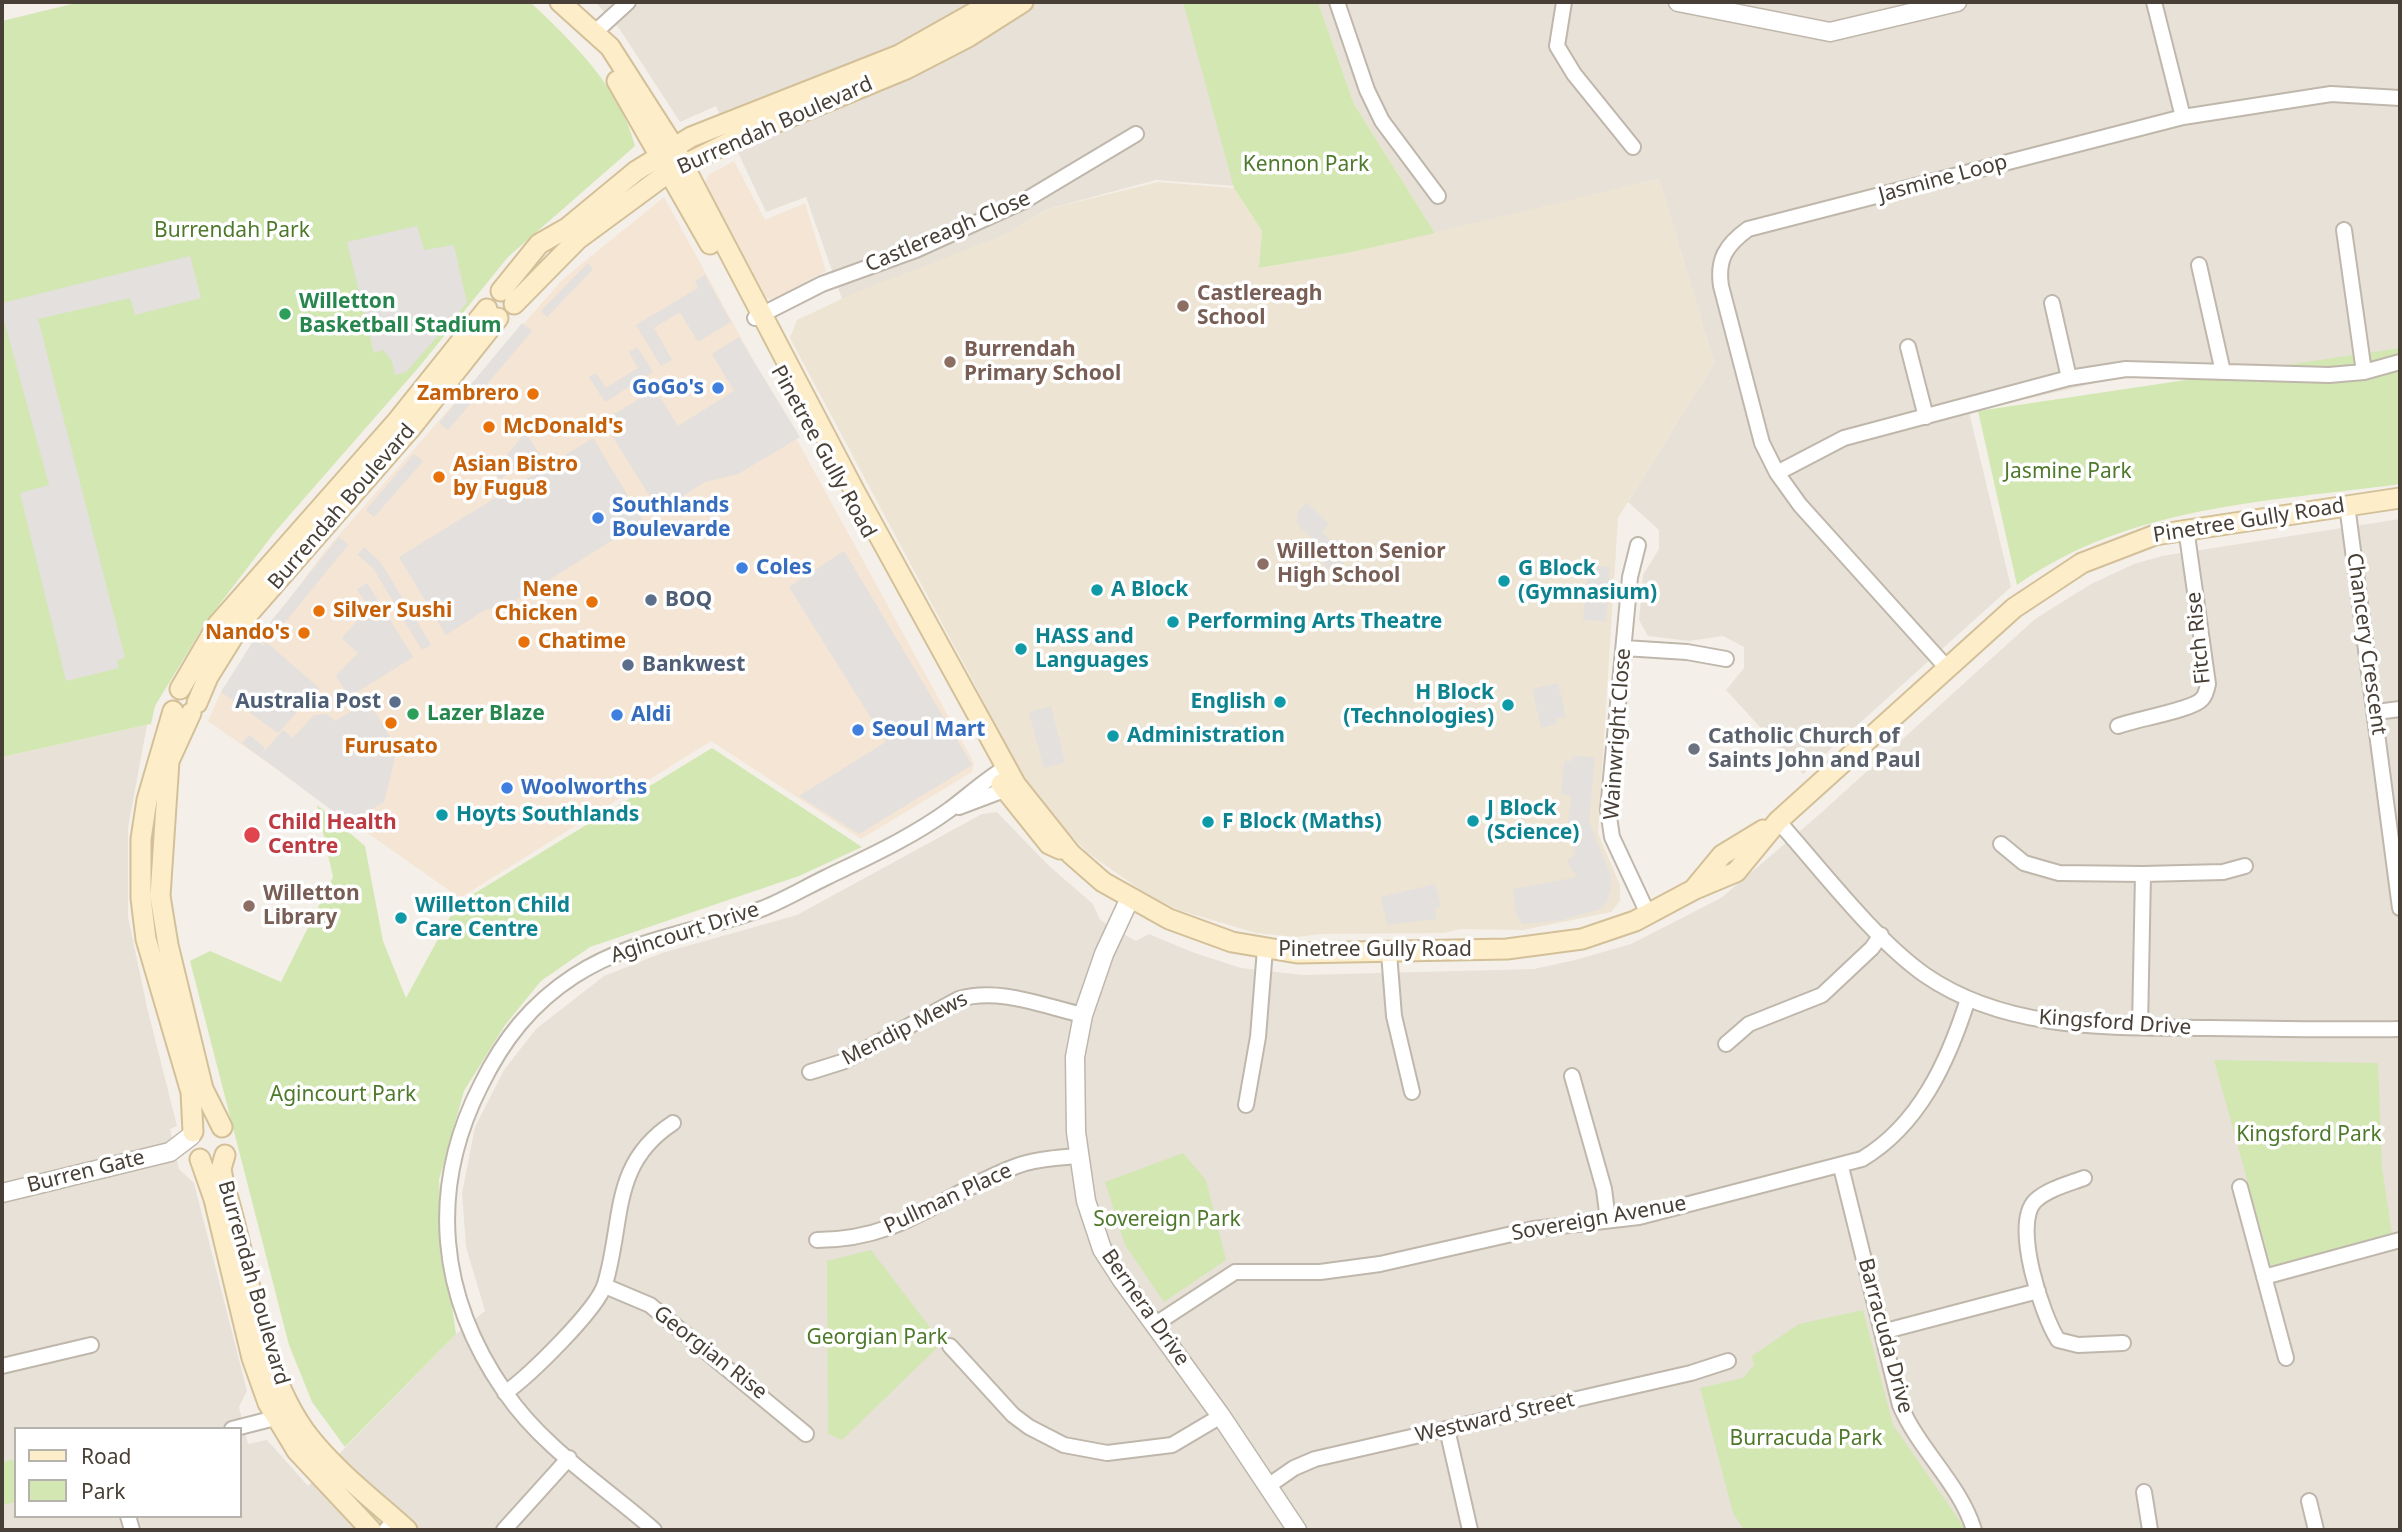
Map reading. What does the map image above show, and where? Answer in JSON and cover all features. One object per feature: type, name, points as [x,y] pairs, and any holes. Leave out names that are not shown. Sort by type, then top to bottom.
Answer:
[{"type":"main road","name":"Pinetree Gully Road","points":[[560,2],[610,47],[758,317],[1000,771]]},
{"type":"main road","name":"Burrendah Boulevard","points":[[192,1134],[191,1092],[146,939],[141,898],[141,839],[147,800],[187,709],[244,619],[493,314],[510,315],[508,298],[672,160],[728,120],[899,55],[993,2]]},
{"type":"main road","name":"Burrendah Boulevard","points":[[672,160],[736,139],[906,69],[968,37],[1023,2]]},
{"type":"main road","name":"Pinetree Gully Road","points":[[672,160],[1011,788],[1071,854],[1103,882],[1197,932],[1265,950],[1389,953],[1536,947],[1582,939],[1649,916],[1693,890],[1736,872],[1778,821],[2014,608],[2064,573],[2128,543],[2186,528],[2400,498]]},
{"type":"main road","name":"Burrendah Boulevard","points":[[187,709],[170,700],[180,689],[218,624],[398,420],[445,372]]},
{"type":"main road","name":"Burrendah Boulevard","points":[[187,709],[169,761],[160,895],[170,954],[203,1089],[222,1127]]},
{"type":"main road","points":[[206,1124],[222,1127],[229,1139],[225,1155],[215,1161],[197,1157],[191,1146],[192,1134],[206,1124]]},
{"type":"main road","name":"Burrendah Boulevard","points":[[225,1155],[220,1169],[283,1412],[297,1451],[371,1530]]},
{"type":"main road","name":"Burrendah Boulevard","points":[[197,1157],[214,1199],[252,1357],[283,1412],[396,1527]]},
{"type":"street","points":[[593,34],[628,2]]},
{"type":"street","points":[[1337,2],[1367,90],[1382,121],[1438,196]]},
{"type":"street","points":[[1564,2],[1557,46],[1574,74],[1633,147]]},
{"type":"street","points":[[1678,2],[1740,8],[1830,32],[1952,2]]},
{"type":"street","points":[[2154,2],[2183,117]]},
{"type":"street","name":"Jasmine Loop","points":[[1947,668],[1800,505],[1777,474],[1762,443],[1721,286],[1719,271],[1723,254],[1731,241],[1748,229],[2183,117],[2331,94],[2400,98]]},
{"type":"street","name":"Castlereagh Close","points":[[758,317],[822,284],[916,250],[1024,201],[1136,134]]},
{"type":"street","points":[[2344,230],[2364,372]]},
{"type":"street","points":[[2199,265],[2223,372]]},
{"type":"street","points":[[2052,303],[2069,378]]},
{"type":"street","points":[[1908,347],[1926,417]]},
{"type":"street","points":[[1777,474],[1844,438],[2069,378],[2126,369],[2329,375],[2364,372],[2400,362]]},
{"type":"street","name":"Chancery Crescent","points":[[2347,505],[2400,908]]},
{"type":"street","name":"Fitch Rise","points":[[2118,726],[2146,716],[2189,709],[2203,699],[2208,684],[2186,528]]},
{"type":"street","name":"Wainwright Close","points":[[1638,545],[1630,576],[1608,810],[1612,837],[1649,916]]},
{"type":"street","points":[[1624,648],[1687,652],[1727,659]]},
{"type":"street","points":[[2376,712],[2400,709]]},
{"type":"street","name":"Agincourt Drive","points":[[654,1530],[544,1437],[505,1393],[472,1331],[454,1282],[447,1247],[449,1185],[461,1124],[500,1046],[513,1029],[545,998],[596,962],[643,943],[766,907],[886,848],[948,811],[1000,771]]},
{"type":"street","name":"Agincourt Drive","points":[[948,811],[1011,788]]},
{"type":"street","name":"Kingsford Drive","points":[[1778,821],[1881,935],[1924,974],[1968,999],[2036,1019],[2140,1027],[2400,1029]]},
{"type":"street","points":[[2001,844],[2024,863],[2059,873],[2223,872],[2245,866]]},
{"type":"street","points":[[2140,1027],[2143,874]]},
{"type":"street","name":"Bernera Drive","points":[[1130,898],[1104,954],[1083,1015],[1075,1057],[1078,1156],[1086,1201],[1102,1249],[1221,1416],[1297,1530]]},
{"type":"street","points":[[1726,1044],[1749,1024],[1822,995],[1872,948],[1881,935]]},
{"type":"street","points":[[1246,1105],[1258,1037],[1265,950]]},
{"type":"street","points":[[1389,953],[1394,1016],[1412,1092]]},
{"type":"street","name":"Mendip Mews","points":[[810,1072],[842,1062],[958,999],[977,993],[996,994],[1083,1015]]},
{"type":"street","name":"Sovereign Avenue","points":[[1154,1325],[1235,1272],[1347,1270],[1534,1229],[1639,1217],[1841,1167],[1886,1145],[1912,1119],[1930,1089],[1968,999]]},
{"type":"street","points":[[1572,1076],[1604,1189],[1608,1220]]},
{"type":"street","points":[[505,1393],[537,1369],[605,1286],[630,1168],[648,1143],[673,1123]]},
{"type":"street","name":"Burren Gate","points":[[170,1152],[192,1134]]},
{"type":"street","name":"Burren Gate","points":[[2,1193],[170,1152],[197,1157]]},
{"type":"street","name":"Pullman Place","points":[[817,1240],[842,1240],[884,1231],[1014,1167],[1078,1156]]},
{"type":"street","name":"Barracuda Drive","points":[[1841,1167],[1906,1418],[1968,1510],[1974,1530]]},
{"type":"street","points":[[2084,1178],[2051,1191],[2035,1202],[2025,1218],[2026,1236],[2038,1291],[2046,1322],[2058,1340],[2078,1345],[2123,1343]]},
{"type":"street","points":[[2240,1187],[2286,1358]]},
{"type":"street","points":[[2264,1277],[2400,1240]]},
{"type":"street","name":"Georgian Rise","points":[[605,1286],[650,1305],[806,1434]]},
{"type":"street","points":[[1882,1332],[2038,1291]]},
{"type":"street","points":[[2,1366],[91,1345]]},
{"type":"street","points":[[950,1346],[1013,1415],[1043,1436],[1064,1444],[1107,1452],[1172,1445],[1221,1416]]},
{"type":"street","name":"Westward Street","points":[[1268,1486],[1294,1468],[1315,1459],[1691,1373],[1728,1361]]},
{"type":"street","points":[[238,1427],[283,1412]]},
{"type":"street","points":[[1447,1429],[1470,1530]]},
{"type":"street","points":[[504,1530],[569,1458]]},
{"type":"street","points":[[2144,1492],[2150,1530]]},
{"type":"street","points":[[2309,1501],[2316,1530]]},
{"type":"shaded area","points":[[595,2],[1184,2],[1235,186],[1156,180],[1048,209],[1003,236],[842,299],[806,197],[766,212],[716,106],[680,122],[619,28]]},
{"type":"shaded area","points":[[1318,2],[2400,2],[2400,378],[2314,384],[2122,377],[1969,412],[2011,587],[1803,774],[1726,690],[1744,668],[1744,647],[1723,636],[1689,641],[1648,636],[1639,620],[1643,575],[1659,549],[1659,530],[1628,502],[1714,363],[1659,179],[1435,233],[1354,104]]},
{"type":"shaded area","points":[[734,161],[765,220],[805,203],[826,271],[772,300],[759,295],[704,190],[708,175]]},
{"type":"shaded area","name":"Willetton Senior High School","points":[[1659,179],[1714,363],[1618,518],[1598,833],[1620,885],[1620,901],[1611,912],[1523,930],[1461,929],[1444,933],[1321,934],[1296,937],[1256,933],[1178,910],[1142,891],[1088,853],[1039,802],[999,741],[984,702],[790,338],[797,320],[856,292],[1003,236],[1048,209],[1158,182],[1234,188],[1262,231],[1260,268],[1348,253]]},
{"type":"shaded area","name":"Southlands Boulevarde","points":[[664,197],[974,763],[972,772],[861,839],[711,741],[460,898],[208,721],[221,692],[324,552],[562,280]]},
{"type":"shaded area","points":[[417,226],[424,250],[454,245],[467,303],[406,372],[395,375],[392,361],[383,350],[374,353],[347,242]]},
{"type":"shaded area","points":[[190,256],[201,298],[135,315],[130,298],[38,319],[125,658],[117,660],[119,668],[66,681],[20,493],[49,485],[2,313],[2,303]]},
{"type":"shaded area","points":[[588,263],[593,269],[547,317],[541,311]]},
{"type":"shaded area","points":[[705,275],[731,322],[698,342],[680,312],[654,328],[672,360],[661,366],[636,325],[698,288],[695,281]]},
{"type":"shaded area","points":[[522,323],[532,331],[448,430],[439,423]]},
{"type":"shaded area","points":[[739,337],[800,437],[738,474],[705,482],[659,511],[603,421],[655,389],[678,426],[734,391],[712,354]]},
{"type":"shaded area","points":[[637,347],[653,372],[605,402],[589,377],[596,373],[606,388],[638,368],[629,352]]},
{"type":"shaded area","points":[[504,413],[523,428],[540,455],[500,479],[494,472],[522,436],[501,417]]},
{"type":"shaded area","points":[[593,438],[643,521],[515,601],[483,611],[446,635],[399,557]]},
{"type":"shaded area","points":[[414,454],[423,461],[374,517],[366,510]]},
{"type":"shaded area","points":[[1307,502],[1329,524],[1322,532],[1348,558],[1333,574],[1306,547],[1313,539],[1297,524],[1298,511]]},
{"type":"shaded area","points":[[2400,519],[2400,1530],[2,1530],[2,757],[147,725],[128,828],[128,917],[177,1126],[170,1129],[179,1169],[194,1183],[247,1391],[239,1407],[248,1444],[267,1440],[308,1486],[456,1334],[485,1311],[466,1247],[462,1193],[475,1127],[504,1070],[536,1029],[604,976],[662,953],[797,915],[982,814],[997,812],[1048,865],[1093,904],[1100,920],[1136,941],[1149,934],[1241,968],[1303,975],[1534,969],[1575,960],[1631,944],[1721,898],[1821,813],[2035,619],[2091,584],[2134,564],[2162,556]]},
{"type":"shaded area","points":[[339,537],[348,545],[277,632],[268,625]]},
{"type":"shaded area","points":[[364,547],[381,563],[431,645],[422,650],[373,568],[358,555]]},
{"type":"shaded area","points":[[844,551],[972,765],[859,834],[799,796],[886,742],[789,587]]},
{"type":"shaded area","points":[[1588,565],[1610,567],[1606,621],[1583,620]]},
{"type":"shaded area","points":[[367,583],[413,657],[349,697],[336,676],[358,653],[342,638],[369,608],[357,589]]},
{"type":"shaded area","points":[[255,638],[263,646],[266,642],[319,688],[278,733],[221,692]]},
{"type":"shaded area","points":[[1558,683],[1566,717],[1556,719],[1557,724],[1541,728],[1532,689]]},
{"type":"shaded area","points":[[361,706],[365,711],[372,707],[397,749],[384,802],[364,814],[367,820],[354,827],[242,743],[249,735],[265,748],[262,754],[283,730],[293,738],[314,715],[327,714],[335,721]]},
{"type":"shaded area","points":[[1051,706],[1065,762],[1044,768],[1029,712]]},
{"type":"shaded area","points":[[1573,756],[1595,757],[1589,822],[1611,876],[1607,902],[1600,909],[1562,920],[1523,924],[1516,914],[1513,889],[1577,877],[1567,861],[1576,854],[1567,833],[1571,796],[1561,794],[1564,761],[1572,761]]},
{"type":"shaded area","points":[[1435,884],[1441,907],[1435,909],[1437,919],[1387,925],[1381,897]]},
{"type":"green space","name":"Burrendah Park","points":[[80,2],[530,2],[578,50],[607,86],[619,105],[635,146],[508,257],[419,367],[274,533],[206,622],[155,706],[151,724],[2,757],[2,21]]},
{"type":"green space","name":"Kennon Park","points":[[1183,2],[1318,2],[1354,104],[1435,233],[1348,253],[1259,268],[1262,231],[1234,188]]},
{"type":"green space","name":"Jasmine Park","points":[[2400,348],[2400,484],[2251,503],[2201,511],[2153,523],[2106,538],[2060,558],[2017,585],[1978,411]]},
{"type":"green space","name":"Agincourt Park","points":[[712,748],[862,847],[799,876],[590,947],[541,981],[505,1025],[464,1091],[439,1180],[444,1250],[456,1334],[345,1447],[312,1402],[289,1345],[190,961],[210,951],[281,982],[333,877],[317,805],[365,846],[383,941],[406,998],[457,904]]},
{"type":"green space","name":"Kingsford Park","points":[[2214,1060],[2378,1063],[2382,1168],[2392,1234],[2271,1266]]},
{"type":"green space","name":"Sovereign Park","points":[[1183,1153],[1206,1180],[1226,1260],[1164,1302],[1125,1245],[1105,1182]]},
{"type":"green space","name":"Georgian Park","points":[[871,1250],[942,1343],[842,1440],[828,1434],[827,1261]]},
{"type":"green space","name":"Burracuda Park","points":[[1863,1310],[1893,1425],[1966,1530],[1744,1530],[1733,1513],[1700,1388],[1743,1378],[1754,1365],[1752,1356],[1799,1324]]},
{"type":"green space","points":[[14,1459],[14,1502],[2,1505],[2,1462]]},
{"type":"place","name":"Castlereagh School","points":[[1183,306]]},
{"type":"place","name":"Willetton Basketball Stadium","points":[[285,314]]},
{"type":"place","name":"Burrendah Primary School","points":[[950,362]]},
{"type":"place","name":"GoGo's","points":[[718,388]]},
{"type":"place","name":"Zambrero","points":[[533,394]]},
{"type":"place","name":"McDonald's","points":[[489,427]]},
{"type":"place","name":"Asian Bistro by Fugu8","points":[[439,477]]},
{"type":"place","name":"Southlands Boulevarde","points":[[598,518]]},
{"type":"place","name":"Willetton Senior High School","points":[[1263,564]]},
{"type":"place","name":"Coles","points":[[742,568]]},
{"type":"place","name":"G Block (Gymnasium)","points":[[1504,581]]},
{"type":"place","name":"A Block","points":[[1097,590]]},
{"type":"place","name":"BOQ","points":[[651,600]]},
{"type":"place","name":"Nene Chicken","points":[[592,602]]},
{"type":"place","name":"Silver Sushi","points":[[319,611]]},
{"type":"place","name":"Performing Arts Theatre","points":[[1173,622]]},
{"type":"place","name":"Nando's","points":[[304,633]]},
{"type":"place","name":"Chatime","points":[[524,642]]},
{"type":"place","name":"HASS and Languages","points":[[1021,649]]},
{"type":"place","name":"Bankwest","points":[[628,665]]},
{"type":"place","name":"Australia Post","points":[[395,702]]},
{"type":"place","name":"English","points":[[1280,702]]},
{"type":"place","name":"H Block (Technologies)","points":[[1508,705]]},
{"type":"place","name":"Lazer Blaze","points":[[413,714]]},
{"type":"place","name":"Aldi","points":[[617,715]]},
{"type":"place","name":"Furusato","points":[[391,723]]},
{"type":"place","name":"Seoul Mart","points":[[858,730]]},
{"type":"place","name":"Administration","points":[[1113,736]]},
{"type":"place","name":"Catholic Church of Saints John and Paul","points":[[1694,749]]},
{"type":"place","name":"Woolworths","points":[[507,788]]},
{"type":"place","name":"Hoyts Southlands","points":[[442,815]]},
{"type":"place","name":"J Block (Science)","points":[[1473,821]]},
{"type":"place","name":"F Block (Maths)","points":[[1208,822]]},
{"type":"place","name":"Child Health Centre","points":[[252,835]]},
{"type":"place","name":"Willetton Library","points":[[249,906]]},
{"type":"place","name":"Willetton Child Care Centre","points":[[401,918]]}]
